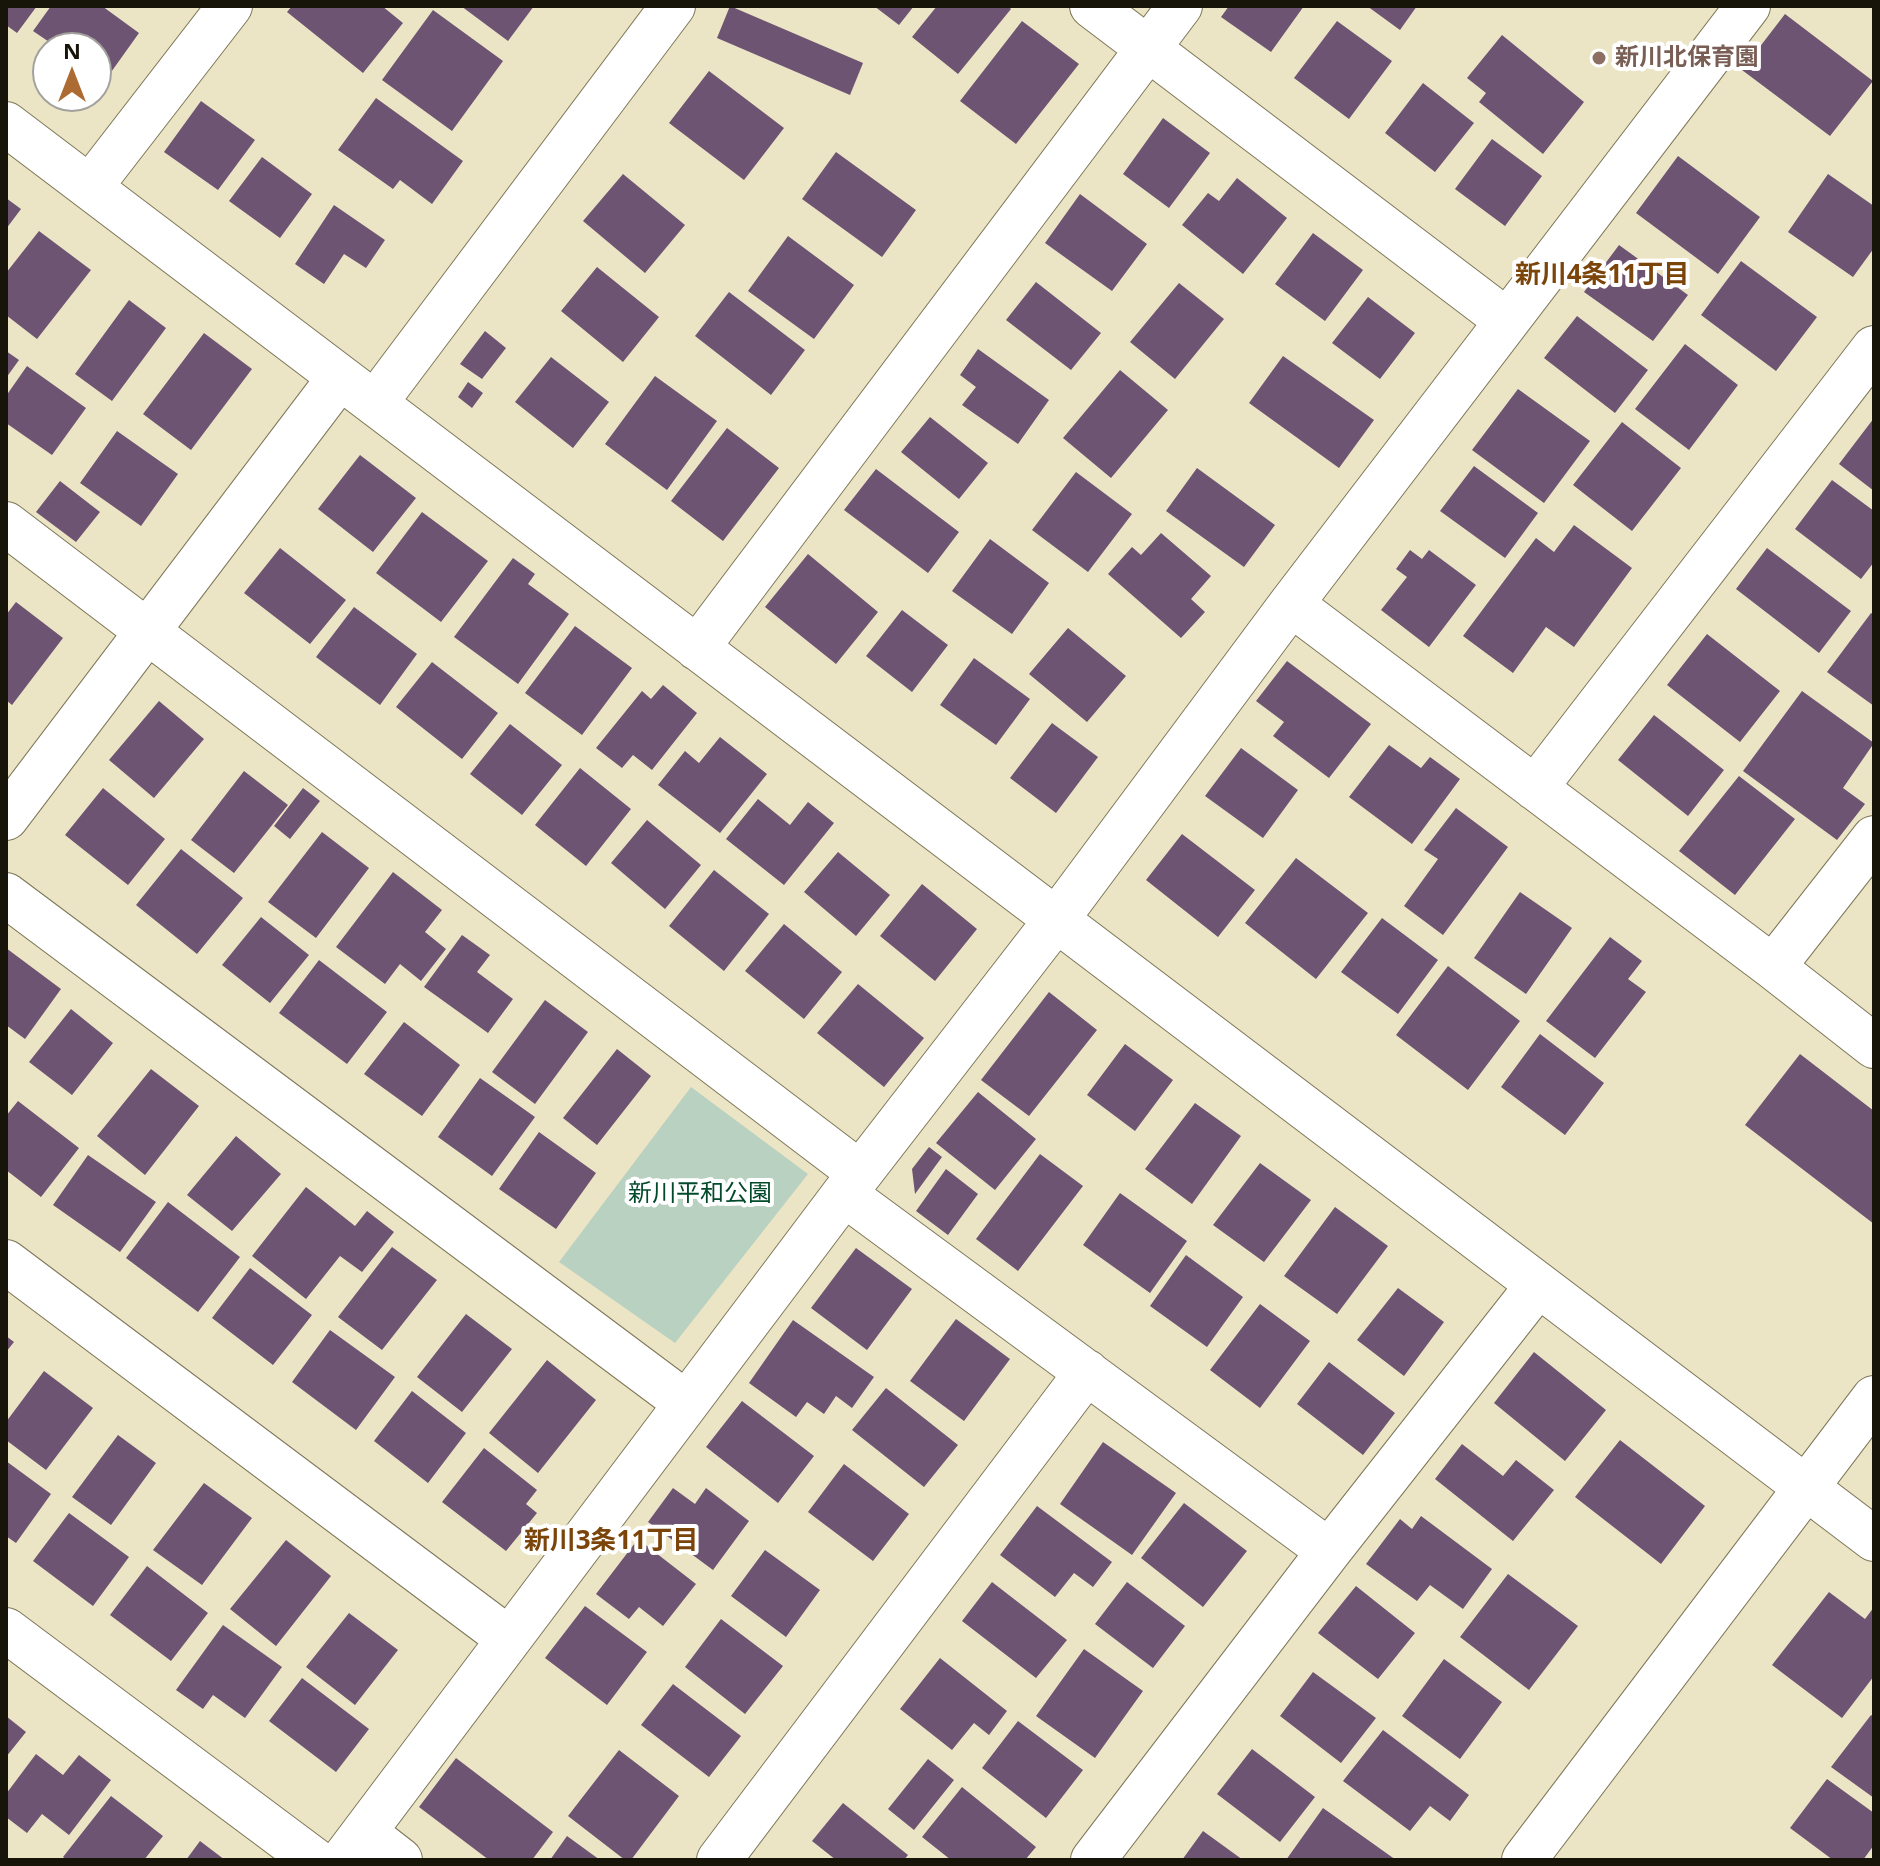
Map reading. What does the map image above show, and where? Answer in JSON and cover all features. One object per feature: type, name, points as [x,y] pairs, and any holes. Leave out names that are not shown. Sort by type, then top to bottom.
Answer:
[{"type":"street","points":[[90,187],[230,6]]},
{"type":"street","points":[[375,403],[673,6]]},
{"type":"street","points":[[1092,6],[1506,320]]},
{"type":"street","points":[[697,648],[1180,6]]},
{"type":"street","points":[[400,1860],[353,1846],[852,1183],[1056,920],[1506,320],[1748,6]]},
{"type":"street","points":[[6,124],[1874,1539]]},
{"type":"street","points":[[1535,788],[1874,348]]},
{"type":"street","points":[[6,818],[340,377]]},
{"type":"street","points":[[6,524],[852,1183],[1087,1372],[1329,1551]]},
{"type":"street","points":[[1291,604],[1874,1046]]},
{"type":"street","points":[[1773,967],[1874,838]]},
{"type":"street","points":[[6,895],[686,1403]]},
{"type":"street","points":[[6,1262],[509,1639]]},
{"type":"street","points":[[1093,1860],[1329,1551],[1538,1285]]},
{"type":"street","points":[[719,1860],[1087,1372]]},
{"type":"street","points":[[1524,1860],[1874,1398]]},
{"type":"street","points":[[6,1630],[314,1860]]},
{"type":"green space","name":"新川平和公園","points":[[691,1087],[808,1174],[675,1343],[559,1262]]},
{"type":"building","points":[[6,6],[37,6],[17,33],[6,25]]},
{"type":"building","points":[[51,6],[102,6],[139,33],[112,71],[112,32],[33,31]]},
{"type":"building","points":[[292,6],[382,6],[403,23],[363,73],[287,12]]},
{"type":"building","points":[[461,6],[534,6],[508,41]]},
{"type":"building","points":[[730,6],[863,63],[850,95],[717,38]]},
{"type":"building","points":[[874,6],[914,6],[899,25]]},
{"type":"building","points":[[937,6],[1008,6],[1011,9],[958,74],[912,37]]},
{"type":"building","points":[[1229,6],[1304,6],[1271,52],[1221,17]]},
{"type":"building","points":[[1367,6],[1417,6],[1400,30]]},
{"type":"building","points":[[433,10],[503,61],[452,131],[382,80]]},
{"type":"building","points":[[1785,14],[1873,81],[1830,136],[1742,70]]},
{"type":"building","points":[[1022,21],[1079,64],[1016,144],[960,101]]},
{"type":"building","points":[[1337,21],[1392,61],[1349,119],[1294,78]]},
{"type":"building","points":[[1502,35],[1584,102],[1543,154],[1479,102],[1486,93],[1467,78]]},
{"type":"building","points":[[709,71],[784,128],[744,180],[669,123]]},
{"type":"building","points":[[1423,83],[1474,123],[1435,172],[1385,133]]},
{"type":"building","points":[[376,98],[463,161],[432,204],[400,180],[393,189],[338,150]]},
{"type":"building","points":[[201,101],[255,140],[218,190],[164,152]]},
{"type":"building","points":[[1163,118],[1210,153],[1169,208],[1123,174]]},
{"type":"building","points":[[1492,139],[1542,176],[1505,226],[1455,189]]},
{"type":"building","points":[[836,152],[916,210],[882,257],[802,199]]},
{"type":"building","points":[[1678,156],[1760,217],[1718,274],[1636,213]]},
{"type":"building","points":[[262,157],[312,194],[280,238],[229,201]]},
{"type":"building","points":[[623,174],[685,225],[645,273],[583,221]]},
{"type":"building","points":[[1828,174],[1874,206],[1874,248],[1853,277],[1788,232]]},
{"type":"building","points":[[1237,178],[1287,218],[1243,274],[1182,225],[1208,193],[1219,201]]},
{"type":"building","points":[[1080,194],[1147,244],[1112,291],[1045,243]]},
{"type":"building","points":[[6,198],[21,209],[6,229]]},
{"type":"building","points":[[334,205],[385,240],[366,268],[344,254],[324,284],[295,264]]},
{"type":"building","points":[[39,231],[91,270],[37,339],[6,315],[6,273]]},
{"type":"building","points":[[1313,233],[1363,270],[1325,321],[1275,284]]},
{"type":"building","points":[[788,236],[854,285],[814,339],[748,291]]},
{"type":"building","points":[[1619,245],[1688,295],[1653,341],[1584,292]]},
{"type":"building","points":[[1741,261],[1817,317],[1776,371],[1701,315]]},
{"type":"building","points":[[597,267],[659,317],[623,362],[561,311]]},
{"type":"building","points":[[1036,282],[1101,333],[1071,370],[1006,320]]},
{"type":"building","points":[[1179,283],[1224,319],[1175,379],[1130,342]]},
{"type":"building","points":[[729,292],[805,350],[771,395],[695,336]]},
{"type":"building","points":[[1368,297],[1415,333],[1380,379],[1332,343]]},
{"type":"building","points":[[129,300],[166,328],[112,401],[75,374]]},
{"type":"building","points":[[1577,316],[1648,370],[1615,413],[1544,358]]},
{"type":"building","points":[[485,331],[506,348],[482,379],[460,364]]},
{"type":"building","points":[[204,333],[252,369],[191,450],[143,414]]},
{"type":"building","points":[[1685,344],[1738,385],[1689,450],[1635,409]]},
{"type":"building","points":[[978,349],[1049,400],[1018,444],[962,405],[976,387],[960,375]]},
{"type":"building","points":[[6,351],[19,360],[6,378]]},
{"type":"building","points":[[1283,356],[1374,420],[1339,468],[1249,403]]},
{"type":"building","points":[[551,357],[609,402],[573,448],[515,402]]},
{"type":"building","points":[[27,366],[86,408],[52,455],[6,423],[6,396]]},
{"type":"building","points":[[1120,370],[1168,410],[1111,478],[1063,438]]},
{"type":"building","points":[[655,376],[717,421],[667,490],[605,444]]},
{"type":"building","points":[[468,382],[483,393],[472,408],[458,397]]},
{"type":"building","points":[[1518,389],[1590,441],[1544,503],[1472,450]]},
{"type":"building","points":[[930,417],[988,463],[959,499],[901,452]]},
{"type":"building","points":[[1874,418],[1874,491],[1839,464]]},
{"type":"building","points":[[1622,422],[1681,468],[1632,531],[1573,485]]},
{"type":"building","points":[[727,428],[779,468],[723,541],[671,501]]},
{"type":"building","points":[[117,431],[178,474],[141,526],[80,483]]},
{"type":"building","points":[[360,455],[416,498],[373,552],[318,509]]},
{"type":"building","points":[[1474,466],[1538,513],[1505,558],[1440,511]]},
{"type":"building","points":[[1197,468],[1275,525],[1244,567],[1166,511]]},
{"type":"building","points":[[876,469],[959,532],[928,573],[844,510]]},
{"type":"building","points":[[1076,472],[1132,514],[1088,572],[1032,530]]},
{"type":"building","points":[[1832,480],[1874,511],[1874,562],[1861,579],[1795,529]]},
{"type":"building","points":[[60,481],[100,512],[76,542],[36,512]]},
{"type":"building","points":[[422,512],[488,561],[441,622],[376,573]]},
{"type":"building","points":[[1574,525],[1632,568],[1574,647],[1546,627],[1513,673],[1463,636],[1536,538],[1554,552]]},
{"type":"building","points":[[1161,533],[1211,576],[1191,599],[1205,612],[1181,638],[1108,574],[1132,547],[1141,555]]},
{"type":"building","points":[[990,539],[1049,583],[1012,634],[952,591]]},
{"type":"building","points":[[280,548],[346,600],[310,644],[244,593]]},
{"type":"building","points":[[1767,548],[1851,611],[1819,653],[1736,589]]},
{"type":"building","points":[[1410,550],[1422,559],[1429,550],[1476,585],[1429,647],[1381,610],[1407,577],[1396,569]]},
{"type":"building","points":[[808,554],[878,612],[836,664],[765,607]]},
{"type":"building","points":[[513,558],[535,574],[528,584],[569,614],[518,684],[454,637]]},
{"type":"building","points":[[16,602],[63,638],[12,705],[6,700],[6,615]]},
{"type":"building","points":[[354,607],[417,654],[380,705],[316,657]]},
{"type":"building","points":[[902,610],[948,645],[912,692],[866,656]]},
{"type":"building","points":[[1871,613],[1874,615],[1874,706],[1827,672]]},
{"type":"building","points":[[575,626],[632,668],[582,735],[525,693]]},
{"type":"building","points":[[1068,628],[1126,676],[1087,722],[1029,674]]},
{"type":"building","points":[[1707,634],[1780,691],[1740,742],[1667,685]]},
{"type":"building","points":[[974,658],[1030,699],[996,745],[940,705]]},
{"type":"building","points":[[1287,661],[1371,724],[1329,778],[1273,736],[1284,722],[1256,701]]},
{"type":"building","points":[[432,662],[498,713],[462,759],[396,707]]},
{"type":"building","points":[[663,685],[697,713],[652,770],[633,755],[622,768],[596,748],[642,691],[651,699]]},
{"type":"building","points":[[1802,691],[1874,743],[1843,788],[1865,804],[1837,840],[1743,771]]},
{"type":"building","points":[[159,701],[204,739],[154,798],[109,760]]},
{"type":"building","points":[[1654,715],[1724,770],[1688,816],[1618,760]]},
{"type":"building","points":[[1052,723],[1098,757],[1056,813],[1010,778]]},
{"type":"building","points":[[510,724],[562,765],[522,815],[470,774]]},
{"type":"building","points":[[720,737],[767,774],[720,833],[658,785],[685,751],[699,763]]},
{"type":"building","points":[[1389,745],[1421,768],[1430,757],[1460,779],[1412,844],[1349,797]]},
{"type":"building","points":[[1241,748],[1298,790],[1263,838],[1205,796]]},
{"type":"building","points":[[580,768],[631,809],[586,866],[535,825]]},
{"type":"building","points":[[244,771],[288,805],[234,873],[191,840]]},
{"type":"building","points":[[1739,776],[1795,819],[1735,895],[1679,851]]},
{"type":"building","points":[[103,788],[165,839],[128,885],[65,835]]},
{"type":"building","points":[[303,788],[320,801],[290,839],[274,826]]},
{"type":"building","points":[[758,799],[790,825],[808,802],[834,823],[784,885],[726,839]]},
{"type":"building","points":[[1456,808],[1508,847],[1443,935],[1404,906],[1438,859],[1424,850]]},
{"type":"building","points":[[647,820],[701,865],[665,909],[611,863]]},
{"type":"building","points":[[322,832],[369,868],[316,938],[268,902]]},
{"type":"building","points":[[1182,834],[1255,890],[1218,937],[1146,880]]},
{"type":"building","points":[[181,849],[243,898],[197,954],[136,905]]},
{"type":"building","points":[[838,852],[890,895],[856,936],[804,892]]},
{"type":"building","points":[[1296,858],[1368,913],[1316,979],[1245,923]]},
{"type":"building","points":[[714,870],[769,914],[724,971],[669,926]]},
{"type":"building","points":[[393,872],[442,910],[425,932],[446,949],[421,981],[400,964],[385,984],[336,947]]},
{"type":"building","points":[[922,884],[977,929],[935,981],[880,936]]},
{"type":"building","points":[[1520,892],[1572,928],[1526,994],[1474,958]]},
{"type":"building","points":[[261,917],[309,955],[270,1003],[222,965]]},
{"type":"building","points":[[1382,918],[1438,960],[1398,1014],[1341,972]]},
{"type":"building","points":[[784,924],[842,972],[804,1019],[745,971]]},
{"type":"building","points":[[462,935],[490,955],[477,972],[513,999],[488,1033],[424,987]]},
{"type":"building","points":[[1610,937],[1642,961],[1628,979],[1646,992],[1595,1058],[1546,1021]]},
{"type":"building","points":[[6,948],[61,989],[25,1039],[6,1025]]},
{"type":"building","points":[[319,960],[387,1012],[347,1064],[279,1013]]},
{"type":"building","points":[[1448,966],[1520,1021],[1468,1090],[1396,1035]]},
{"type":"building","points":[[858,984],[924,1038],[884,1087],[817,1033]]},
{"type":"building","points":[[1049,992],[1097,1030],[1029,1116],[981,1080]]},
{"type":"building","points":[[545,1000],[588,1032],[535,1104],[492,1072]]},
{"type":"building","points":[[71,1009],[113,1043],[72,1095],[29,1062]]},
{"type":"building","points":[[404,1022],[460,1065],[422,1116],[364,1074]]},
{"type":"building","points":[[1540,1034],[1604,1083],[1565,1135],[1501,1087]]},
{"type":"building","points":[[1125,1044],[1173,1080],[1135,1131],[1087,1095]]},
{"type":"building","points":[[617,1049],[651,1076],[597,1145],[563,1118]]},
{"type":"building","points":[[1800,1054],[1874,1111],[1874,1224],[1745,1125]]},
{"type":"building","points":[[151,1069],[199,1106],[145,1175],[97,1136]]},
{"type":"building","points":[[480,1078],[535,1117],[492,1176],[438,1137]]},
{"type":"building","points":[[978,1092],[1036,1139],[995,1190],[936,1143]]},
{"type":"building","points":[[18,1101],[79,1148],[41,1197],[6,1170],[6,1116]]},
{"type":"building","points":[[1195,1103],[1241,1136],[1192,1204],[1145,1169]]},
{"type":"building","points":[[539,1132],[596,1173],[556,1229],[499,1189]]},
{"type":"building","points":[[236,1136],[281,1174],[232,1231],[187,1195]]},
{"type":"building","points":[[929,1147],[942,1157],[915,1194],[912,1169]]},
{"type":"building","points":[[1040,1154],[1083,1186],[1018,1271],[976,1239]]},
{"type":"building","points":[[88,1155],[156,1202],[120,1252],[53,1205]]},
{"type":"building","points":[[1260,1163],[1311,1200],[1264,1262],[1213,1225]]},
{"type":"building","points":[[946,1169],[978,1194],[948,1235],[916,1211]]},
{"type":"building","points":[[306,1187],[355,1226],[367,1211],[394,1232],[362,1272],[340,1256],[306,1299],[252,1256]]},
{"type":"building","points":[[1120,1193],[1187,1241],[1150,1293],[1083,1245]]},
{"type":"building","points":[[168,1202],[240,1257],[198,1312],[126,1258]]},
{"type":"building","points":[[1335,1207],[1388,1246],[1337,1314],[1284,1276]]},
{"type":"building","points":[[392,1247],[437,1280],[382,1350],[338,1317]]},
{"type":"building","points":[[856,1248],[912,1289],[867,1350],[811,1308]]},
{"type":"building","points":[[1186,1255],[1243,1297],[1207,1347],[1150,1306]]},
{"type":"building","points":[[250,1268],[312,1315],[273,1365],[212,1318]]},
{"type":"building","points":[[1398,1288],[1444,1322],[1404,1376],[1357,1340]]},
{"type":"building","points":[[1260,1304],[1310,1341],[1260,1408],[1210,1370]]},
{"type":"building","points":[[466,1314],[512,1349],[462,1412],[417,1377]]},
{"type":"building","points":[[956,1319],[1010,1359],[964,1421],[910,1381]]},
{"type":"building","points":[[793,1320],[874,1377],[852,1408],[836,1396],[824,1414],[807,1402],[796,1417],[749,1383]]},
{"type":"building","points":[[330,1330],[395,1377],[356,1430],[292,1382]]},
{"type":"building","points":[[6,1336],[14,1342],[6,1352]]},
{"type":"building","points":[[1534,1352],[1606,1410],[1565,1461],[1494,1403]]},
{"type":"building","points":[[547,1360],[596,1400],[538,1473],[489,1433]]},
{"type":"building","points":[[1329,1362],[1395,1413],[1363,1455],[1297,1404]]},
{"type":"building","points":[[44,1371],[93,1408],[46,1470],[6,1440],[6,1422]]},
{"type":"building","points":[[886,1388],[958,1445],[924,1487],[852,1430]]},
{"type":"building","points":[[412,1391],[466,1433],[428,1483],[374,1441]]},
{"type":"building","points":[[742,1401],[814,1456],[778,1503],[706,1447]]},
{"type":"building","points":[[118,1435],[156,1463],[111,1525],[72,1497]]},
{"type":"building","points":[[1620,1440],[1705,1506],[1661,1564],[1575,1497]]},
{"type":"building","points":[[1103,1442],[1176,1493],[1132,1555],[1060,1504]]},
{"type":"building","points":[[1462,1444],[1503,1476],[1516,1460],[1554,1490],[1513,1541],[1435,1479]]},
{"type":"building","points":[[484,1448],[537,1490],[526,1504],[537,1513],[506,1551],[442,1502]]},
{"type":"building","points":[[6,1461],[51,1494],[16,1543],[6,1536]]},
{"type":"building","points":[[844,1464],[909,1514],[873,1561],[808,1512]]},
{"type":"building","points":[[204,1483],[252,1518],[202,1585],[153,1550]]},
{"type":"building","points":[[673,1488],[695,1504],[706,1488],[749,1521],[713,1570],[648,1522]]},
{"type":"building","points":[[1184,1503],[1247,1551],[1203,1607],[1141,1558]]},
{"type":"building","points":[[1037,1506],[1112,1562],[1093,1587],[1074,1573],[1055,1597],[1000,1555]]},
{"type":"building","points":[[69,1513],[129,1557],[93,1606],[33,1561]]},
{"type":"building","points":[[1421,1516],[1492,1569],[1463,1609],[1430,1585],[1417,1601],[1366,1564],[1400,1519],[1412,1529]]},
{"type":"building","points":[[638,1539],[696,1584],[663,1626],[639,1607],[629,1619],[596,1594]]},
{"type":"building","points":[[286,1540],[331,1576],[276,1646],[230,1609]]},
{"type":"building","points":[[765,1550],[820,1590],[786,1637],[731,1596]]},
{"type":"building","points":[[147,1566],[208,1613],[171,1661],[110,1615]]},
{"type":"building","points":[[1508,1574],[1578,1626],[1529,1690],[1460,1637]]},
{"type":"building","points":[[992,1582],[1067,1640],[1036,1678],[962,1621]]},
{"type":"building","points":[[1127,1582],[1185,1626],[1153,1668],[1095,1624]]},
{"type":"building","points":[[1356,1586],[1415,1633],[1378,1679],[1318,1633]]},
{"type":"building","points":[[1829,1592],[1865,1619],[1874,1607],[1874,1676],[1842,1718],[1772,1665]]},
{"type":"building","points":[[585,1606],[647,1652],[607,1705],[545,1658]]},
{"type":"building","points":[[349,1613],[398,1650],[355,1705],[306,1667]]},
{"type":"building","points":[[721,1619],[783,1666],[745,1714],[685,1667]]},
{"type":"building","points":[[223,1625],[282,1667],[245,1718],[213,1695],[203,1709],[176,1690]]},
{"type":"building","points":[[1084,1649],[1143,1691],[1095,1758],[1036,1716]]},
{"type":"building","points":[[940,1658],[1007,1711],[989,1735],[974,1723],[952,1750],[900,1709]]},
{"type":"building","points":[[1444,1659],[1502,1702],[1460,1759],[1402,1716]]},
{"type":"building","points":[[1313,1672],[1376,1718],[1341,1763],[1280,1716]]},
{"type":"building","points":[[302,1678],[369,1729],[336,1772],[269,1721]]},
{"type":"building","points":[[673,1684],[741,1736],[709,1777],[641,1725]]},
{"type":"building","points":[[1871,1715],[1874,1717],[1874,1798],[1831,1767]]},
{"type":"building","points":[[6,1716],[26,1732],[6,1757]]},
{"type":"building","points":[[1018,1721],[1083,1770],[1046,1818],[982,1768]]},
{"type":"building","points":[[1383,1730],[1469,1795],[1450,1821],[1430,1806],[1410,1831],[1343,1781]]},
{"type":"building","points":[[1252,1749],[1315,1797],[1280,1842],[1217,1794]]},
{"type":"building","points":[[619,1750],[679,1796],[631,1860],[625,1860],[568,1816]]},
{"type":"building","points":[[36,1754],[63,1775],[79,1755],[111,1780],[69,1835],[42,1814],[27,1833],[6,1817],[6,1794]]},
{"type":"building","points":[[456,1758],[553,1832],[532,1860],[489,1860],[419,1807]]},
{"type":"building","points":[[928,1759],[954,1780],[914,1830],[888,1809]]},
{"type":"building","points":[[1827,1779],[1874,1813],[1874,1845],[1863,1860],[1833,1860],[1790,1828]]},
{"type":"building","points":[[962,1787],[1036,1847],[1025,1860],[951,1860],[922,1837]]},
{"type":"building","points":[[111,1796],[163,1836],[144,1860],[67,1860],[63,1857]]},
{"type":"building","points":[[843,1803],[908,1855],[904,1860],[836,1860],[812,1841]]},
{"type":"building","points":[[1323,1808],[1396,1860],[1286,1860]]},
{"type":"building","points":[[1203,1831],[1243,1860],[1182,1860]]},
{"type":"building","points":[[567,1836],[600,1860],[550,1860]]},
{"type":"building","points":[[200,1841],[225,1860],[186,1860]]},
{"type":"place","name":"新川北保育園","points":[[1599,58]]},
{"type":"district","name":"新川4条11丁目","points":[[1602,276]]},
{"type":"district","name":"新川3条11丁目","points":[[611,1542]]}]
